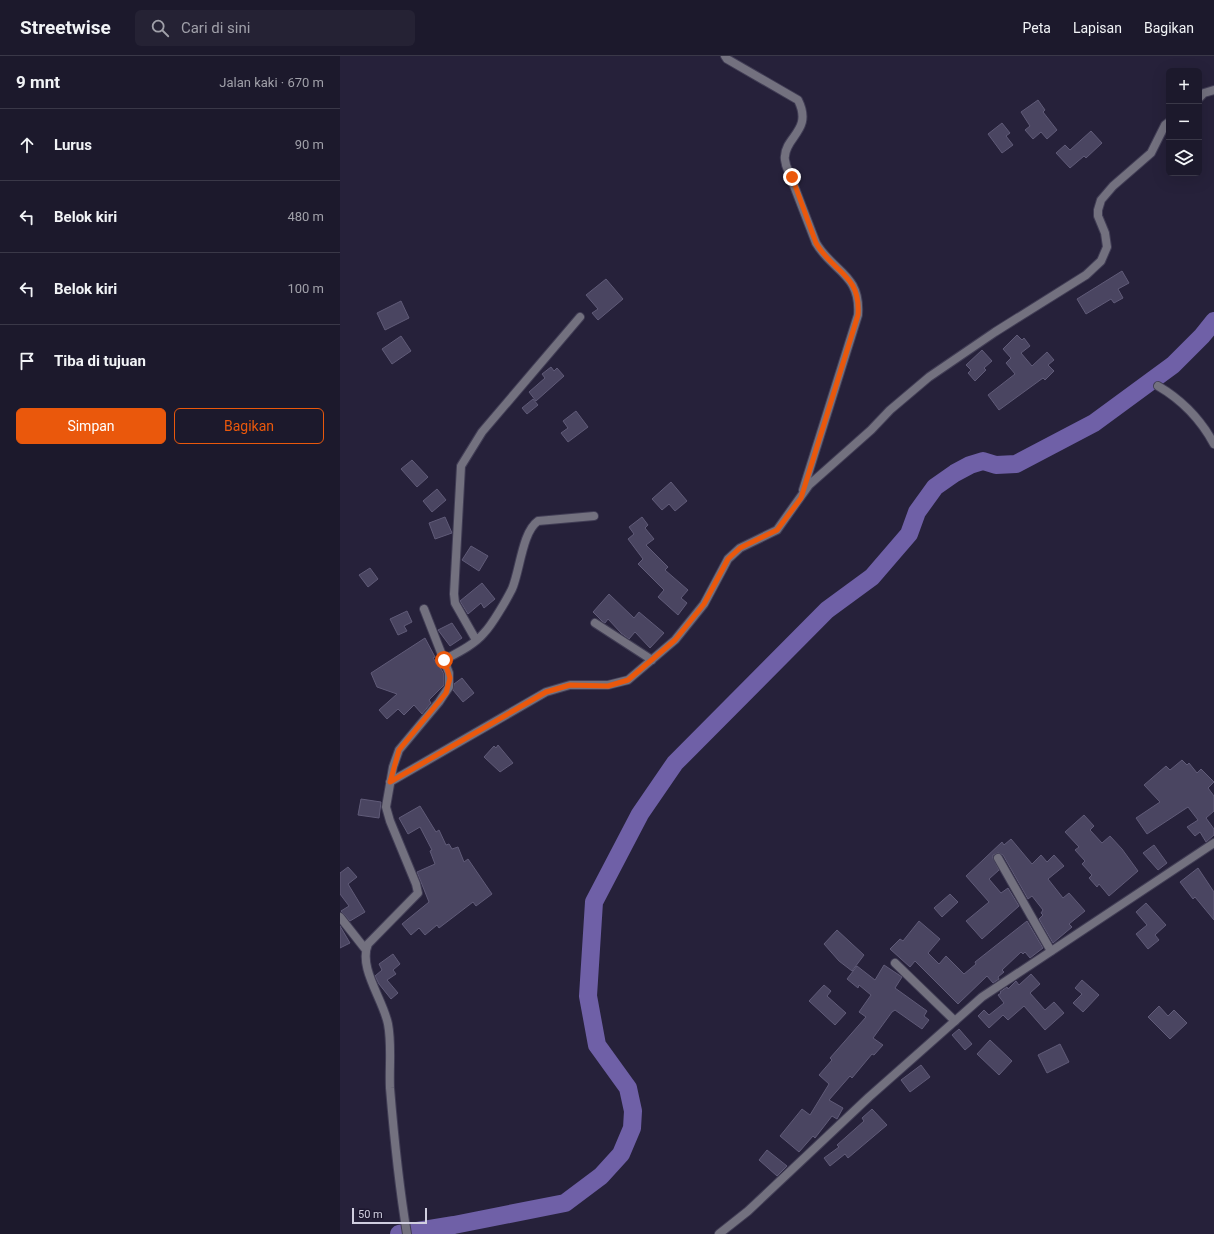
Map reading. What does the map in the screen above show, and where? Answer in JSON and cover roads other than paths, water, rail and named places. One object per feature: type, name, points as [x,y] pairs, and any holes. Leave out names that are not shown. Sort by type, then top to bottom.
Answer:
[{"type":"street","points":[[725,56],[727,59],[798,100],[801,107],[801,128],[788,147],[784,156],[786,165],[816,243],[822,252],[850,280],[857,291],[859,302],[858,315],[801,498]]},
{"type":"street","points":[[1202,95],[1214,90]]},
{"type":"street","points":[[390,782],[546,692],[570,685],[608,686],[621,683],[628,680],[652,660],[675,640],[704,604],[728,559],[740,548],[777,530],[810,485],[871,430],[890,410],[929,377],[995,332],[1086,275],[1101,261],[1107,247],[1105,233],[1098,216],[1101,200],[1113,186],[1151,153],[1166,124]]},
{"type":"street","points":[[476,640],[455,603],[454,594],[461,466],[482,432],[580,317]]},
{"type":"street","points":[[1158,386],[1176,397],[1187,408],[1201,424],[1214,444]]},
{"type":"street","points":[[444,660],[484,634],[512,589],[527,538],[535,523],[538,521],[594,516]]},
{"type":"street","points":[[407,1234],[399,1184],[390,1088],[388,1025],[383,1006],[365,964],[368,944],[418,893],[416,884],[390,821],[386,807],[390,782],[399,750],[446,693],[450,678],[424,609]]},
{"type":"street","points":[[595,623],[652,660]]},
{"type":"street","points":[[719,1234],[748,1211],[869,1096],[982,997],[1214,843]]},
{"type":"street","points":[[998,858],[1051,951]]},
{"type":"street","points":[[340,918],[366,950]]},
{"type":"street","points":[[895,964],[955,1021]]},
{"type":"waterway","points":[[399,1234],[454,1225],[565,1203],[601,1176],[621,1154],[632,1128],[633,1111],[628,1088],[597,1045],[588,996],[594,902],[640,814],[675,763],[827,610],[872,577],[909,534],[917,512],[935,487],[955,473],[970,465],[983,461],[996,465],[1016,464],[1094,423],[1173,365],[1202,336],[1214,321]]}]
